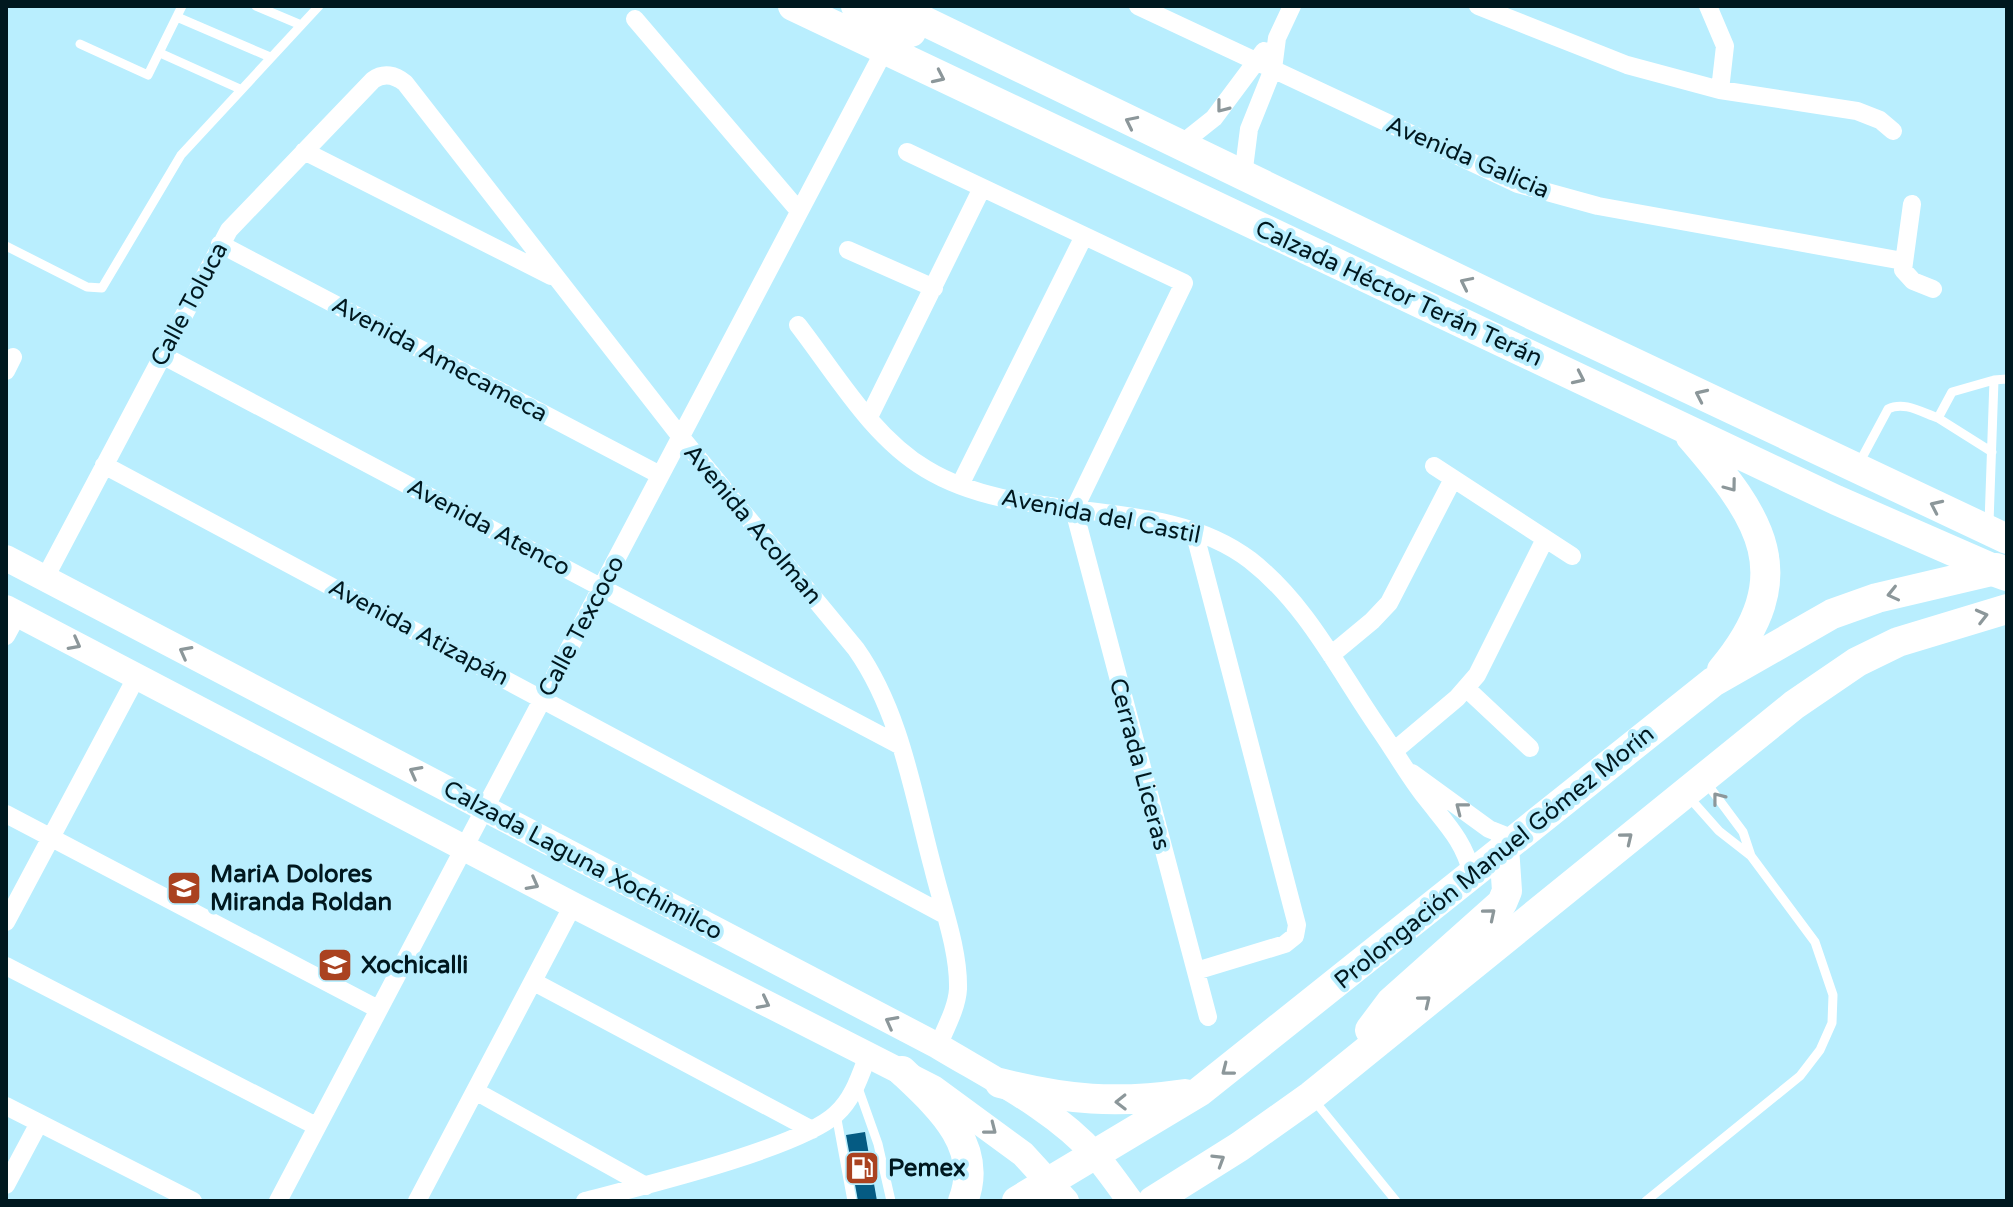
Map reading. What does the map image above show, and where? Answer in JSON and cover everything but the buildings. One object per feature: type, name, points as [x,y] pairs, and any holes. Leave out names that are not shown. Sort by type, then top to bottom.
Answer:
[{"type":"main road","name":"Calzada Héctor Terán Terán","points":[[793,6],[1836,500],[2001,556]]},
{"type":"main road","points":[[856,6],[903,29],[964,41]]},
{"type":"main road","name":"Calzada Héctor Terán Terán","points":[[893,6],[1856,468],[2001,556]]},
{"type":"main road","points":[[1073,139],[1157,160],[1259,207],[1282,194]]},
{"type":"main road","points":[[1682,426],[1744,503],[1760,536],[1766,568],[1757,617],[1737,652],[1713,682]]},
{"type":"main road","name":"Prolongación Manuel Gómez Morín","points":[[1017,1201],[1059,1192],[1095,1155],[1199,1092],[1713,682],[1832,614],[2001,556]]},
{"type":"main road","name":"Calzada Laguna Xochimilco","points":[[6,558],[938,1046],[1000,1083],[1074,1136],[1095,1155],[1130,1201]]},
{"type":"main road","points":[[6,571],[88,613],[125,620]]},
{"type":"main road","points":[[1153,1201],[1311,1096],[1794,705],[1857,662],[1927,631],[2007,609]]},
{"type":"main road","name":"Calzada Laguna Xochimilco","points":[[10,619],[137,676],[573,905],[902,1071],[966,1110],[1023,1154],[1059,1192]]},
{"type":"main road","points":[[1340,1070],[1391,1002],[1502,903],[1507,891],[1509,843]]},
{"type":"main road","points":[[902,1071],[946,1113],[957,1130],[968,1172],[963,1201]]},
{"type":"main road","points":[[1000,1083],[1094,1102],[1132,1102],[1199,1092]]},
{"type":"street","name":"Avenida Galicia","points":[[1138,6],[1506,178],[1558,196],[1903,261]]},
{"type":"street","points":[[1243,176],[1249,129],[1273,69],[1277,38],[1292,6]]},
{"type":"street","points":[[1478,6],[1627,65],[1720,90],[1857,111],[1880,120],[1893,131]]},
{"type":"street","points":[[1708,6],[1725,46],[1720,90]]},
{"type":"street","points":[[635,19],[799,211]]},
{"type":"street","points":[[1180,145],[1214,118],[1255,60],[1277,38]]},
{"type":"street","name":"Calle Texcoco","points":[[278,1201],[884,51]]},
{"type":"street","name":"Calle Toluca","points":[[45,578],[220,244],[373,80],[388,75]]},
{"type":"street","name":"Avenida Acolman","points":[[388,75],[405,83],[680,436],[856,649],[880,686],[901,746],[945,915],[958,990],[938,1046]]},
{"type":"street","points":[[304,151],[557,279]]},
{"type":"street","points":[[907,152],[1184,283],[1074,510]]},
{"type":"street","points":[[869,417],[982,188]]},
{"type":"street","points":[[1912,204],[1903,261],[1907,276],[1933,289]]},
{"type":"street","points":[[960,485],[1084,236]]},
{"type":"street","name":"Avenida Amecameca","points":[[220,244],[660,475]]},
{"type":"street","points":[[848,250],[934,288]]},
{"type":"street","name":"Avenida del Castil","points":[[798,325],[869,417],[906,455],[960,485],[1003,498],[1194,531],[1236,551],[1273,580],[1296,605],[1427,799],[1459,836],[1472,874]]},
{"type":"street","name":"Avenida Atenco","points":[[162,355],[901,746]]},
{"type":"street","name":"Avenida Atizapán","points":[[104,465],[543,697],[945,915]]},
{"type":"street","points":[[1434,466],[1572,556]]},
{"type":"street","points":[[1331,655],[1389,603],[1453,479]]},
{"type":"street","name":"Cerrada Liceras","points":[[1074,510],[1208,1017]]},
{"type":"street","points":[[1194,531],[1297,925],[1295,936],[1285,944],[1196,971]]},
{"type":"street","points":[[1394,751],[1467,689],[1486,658],[1545,539]]},
{"type":"street","points":[[6,922],[137,676]]},
{"type":"street","points":[[1467,689],[1530,748]]},
{"type":"street","name":"Avenida del Castil","points":[[1410,771],[1509,843]]},
{"type":"street","points":[[6,814],[378,1009]]},
{"type":"street","points":[[417,1201],[573,905]]},
{"type":"street","points":[[6,966],[316,1126]]},
{"type":"street","points":[[534,982],[812,1130]]},
{"type":"street","points":[[585,1201],[646,1186],[812,1130],[836,1114],[857,1085],[868,1055]]},
{"type":"street","points":[[477,1092],[646,1186]]},
{"type":"street","points":[[6,1106],[160,1194],[193,1201]]},
{"type":"street","points":[[6,1185],[39,1123]]},
{"type":"lane","points":[[80,44],[143,75],[152,71],[182,6]]},
{"type":"lane","points":[[256,6],[301,25]]},
{"type":"lane","points":[[6,246],[87,287],[102,288],[181,155],[319,6]]},
{"type":"lane","points":[[177,17],[270,57]]},
{"type":"lane","points":[[160,53],[240,89]]},
{"type":"lane","points":[[1938,418],[1952,392],[2007,379]]},
{"type":"lane","points":[[1994,380],[1992,452],[2001,556]]},
{"type":"lane","points":[[1856,468],[1888,409],[1897,405],[1938,418],[1992,452]]},
{"type":"lane","points":[[1693,784],[1719,831],[1751,856]]},
{"type":"lane","points":[[1646,1201],[1800,1076],[1820,1050],[1832,1023],[1833,995],[1815,942],[1751,856],[1734,819],[1693,784]]},
{"type":"lane","points":[[857,1085],[878,1144],[891,1201]]},
{"type":"lane","points":[[1311,1096],[1396,1201]]},
{"type":"lane","points":[[836,1114],[852,1201]]},
{"type":"place","name":"MariA Dolores Miranda Roldan","points":[[184,888]]},
{"type":"place","name":"Xochicalli","points":[[335,965]]},
{"type":"place","name":"Pemex","points":[[862,1168]]}]
